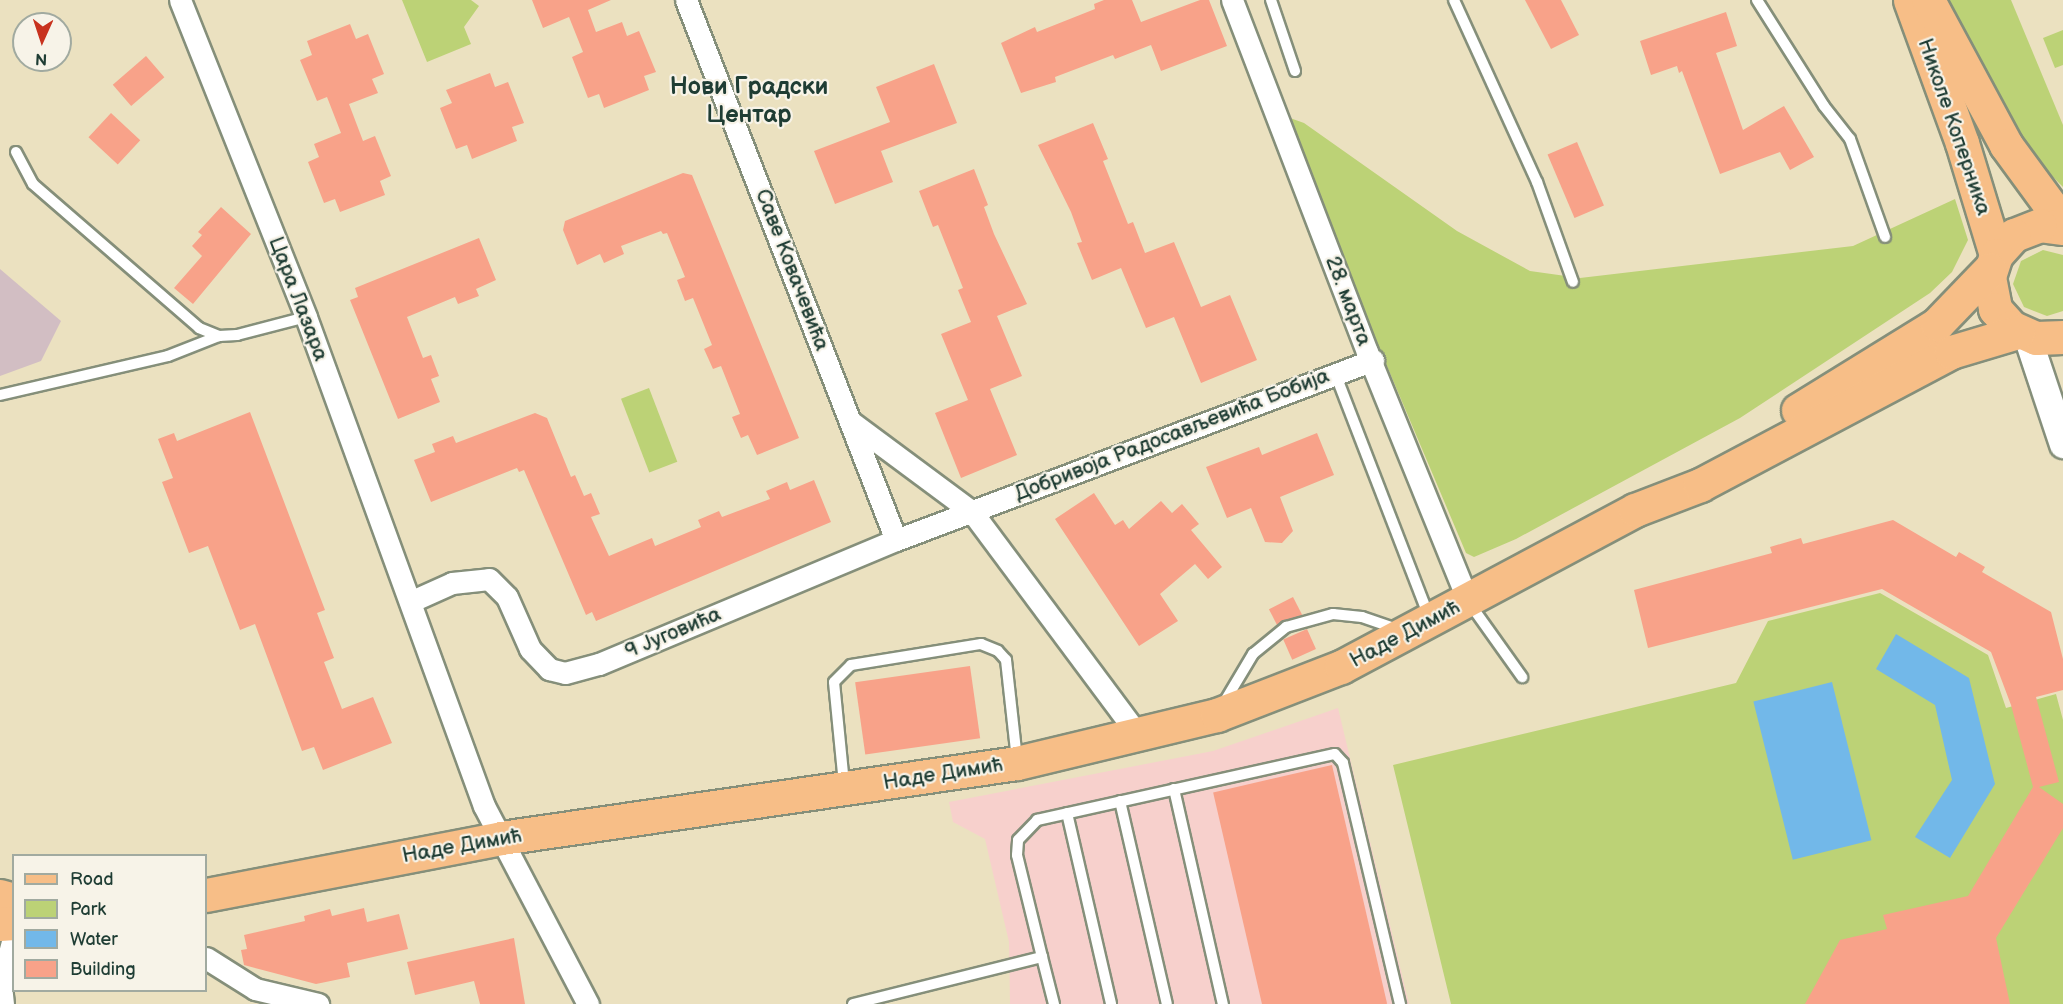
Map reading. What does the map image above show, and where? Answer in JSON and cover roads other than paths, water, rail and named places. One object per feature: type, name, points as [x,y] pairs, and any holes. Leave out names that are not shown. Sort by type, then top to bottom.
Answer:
[{"type":"main road","name":"Николе Коперника","points":[[1910,0],[1962,143],[1993,262],[1992,301],[2005,322],[2022,334]]},
{"type":"main road","name":"Николе Коперника","points":[[1928,0],[2006,145],[2063,223]]},
{"type":"main road","points":[[1635,510],[1695,468],[1916,339],[1963,302],[1993,262],[2022,230],[2040,225],[2063,228]]},
{"type":"main road","points":[[1635,510],[1700,485],[1951,352],[2022,334],[2063,337]]},
{"type":"main road","name":"Наде Димић","points":[[207,895],[501,838],[1017,763],[1140,736],[1217,716],[1308,683],[1419,627],[1635,510]]},
{"type":"street","name":"Цара Лазара","points":[[180,0],[306,317],[412,601],[484,807],[588,1004]]},
{"type":"street","name":"Саве Ковачевића","points":[[686,0],[896,540]]},
{"type":"street","name":"28. марта","points":[[1232,0],[1468,601]]},
{"type":"street","points":[[2022,334],[2063,444]]},
{"type":"street","name":"Добривоја Радосављевића Бобија","points":[[972,512],[1335,372],[1373,360]]},
{"type":"street","points":[[850,422],[972,512],[1140,736]]},
{"type":"street","name":"9 Југовића","points":[[412,601],[452,583],[489,579],[507,597],[530,650],[549,669],[565,673],[599,664],[896,540],[972,512]]},
{"type":"street","points":[[3,1004],[2,984],[12,942]]},
{"type":"street","points":[[207,959],[255,988],[318,1004]]},
{"type":"lane","points":[[1271,0],[1295,71]]},
{"type":"lane","points":[[1454,0],[1537,182],[1573,282]]},
{"type":"lane","points":[[1757,0],[1824,106],[1850,139],[1885,237]]},
{"type":"lane","points":[[16,152],[33,184],[199,328],[219,336]]},
{"type":"lane","points":[[0,395],[168,356],[219,336],[306,317]]},
{"type":"lane","points":[[1217,716],[1253,654],[1275,632],[1295,623],[1323,615],[1346,615],[1419,627],[1335,372]]},
{"type":"lane","points":[[1468,601],[1522,677]]},
{"type":"lane","points":[[845,788],[834,682],[851,664],[981,644],[998,651],[1006,660],[1017,763]]},
{"type":"lane","points":[[1054,1004],[1017,855],[1018,840],[1037,820],[1325,754],[1342,759],[1400,1004]]},
{"type":"lane","points":[[1174,789],[1223,1004]]},
{"type":"lane","points":[[1120,801],[1167,1004]]},
{"type":"lane","points":[[1068,813],[1112,1004]]},
{"type":"lane","points":[[853,1004],[1042,957]]},
{"type":"water","points":[[1896,634],[1969,678],[1995,784],[1950,858],[1915,837],[1952,780],[1935,705],[1876,669]]},
{"type":"water","points":[[1832,682],[1871,840],[1793,860],[1753,702]]},
{"type":"district","name":"Нови Градски Центар","points":[[749,101]]}]
